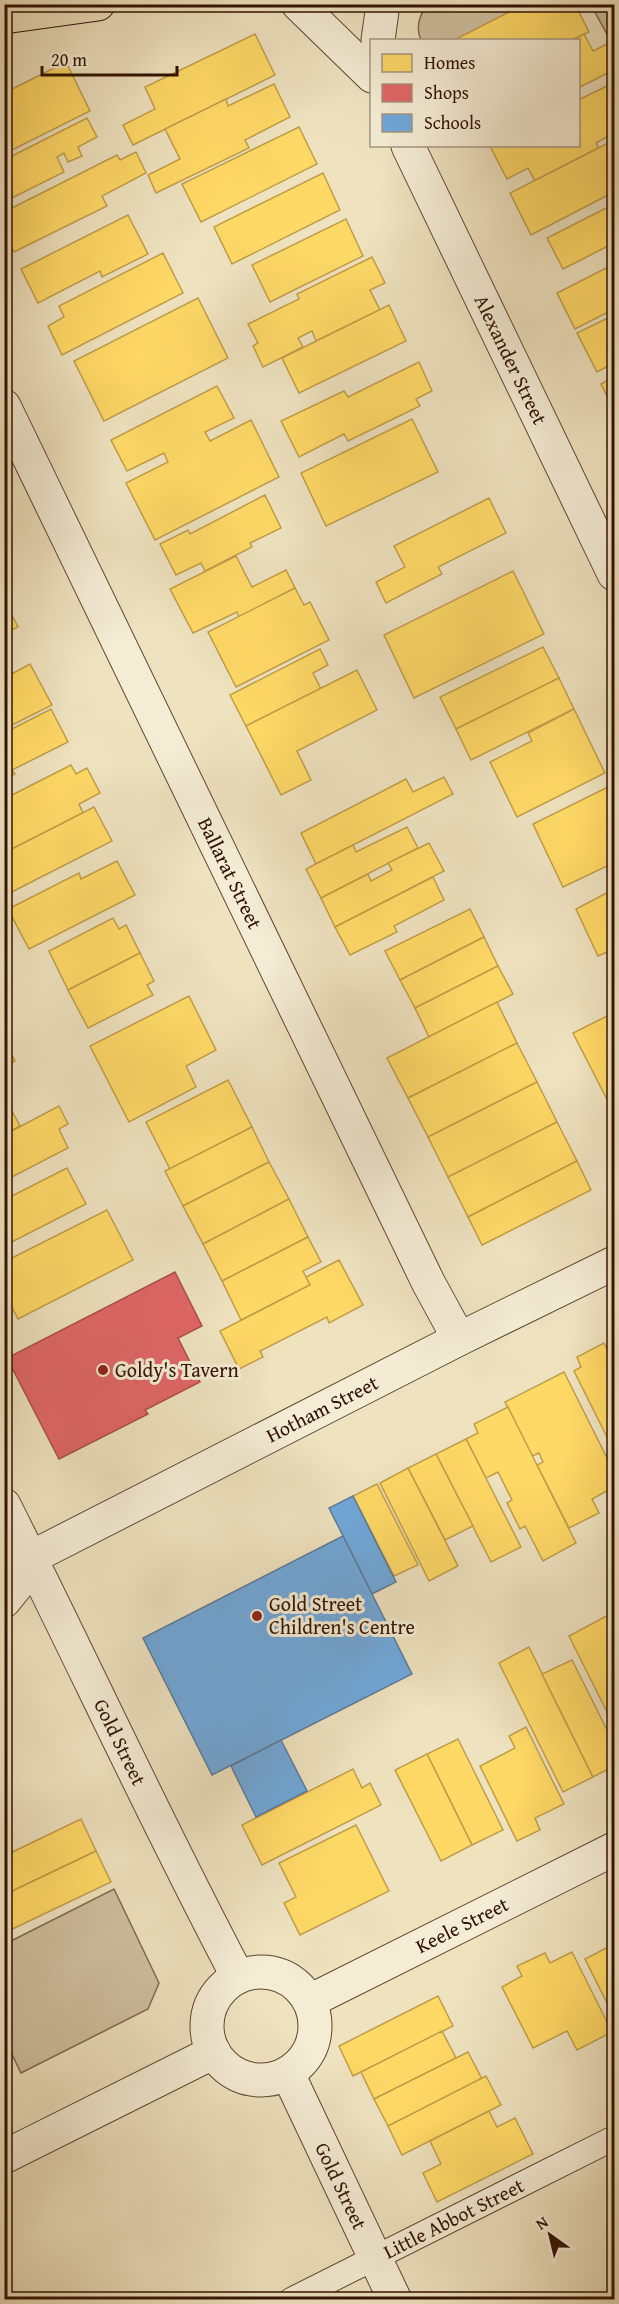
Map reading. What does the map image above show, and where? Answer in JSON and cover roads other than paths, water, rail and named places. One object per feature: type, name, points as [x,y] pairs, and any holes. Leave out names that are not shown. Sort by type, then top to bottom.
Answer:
[{"type":"main road","points":[[4,17],[98,4]]},
{"type":"street","points":[[298,4],[370,74]]},
{"type":"street","points":[[378,39],[382,4]]},
{"type":"street","name":"Alexander Street","points":[[408,147],[615,574]]},
{"type":"street","name":"Ballarat Street","points":[[4,406],[423,1271],[459,1339]]},
{"type":"street","name":"Hotham Street","points":[[18,1559],[615,1263]]},
{"type":"street","name":"Gold Street","points":[[4,1505],[18,1559],[113,1729],[238,1977]]},
{"type":"street","points":[[4,1601],[17,1586],[18,1559]]},
{"type":"street","name":"Keele Street","points":[[310,2001],[615,1849]]},
{"type":"street","points":[[254,1971],[271,1972],[287,1977],[301,1987],[310,2001],[315,2017],[316,2034],[311,2050],[288,2074],[272,2079],[255,2080],[238,2076],[224,2066],[214,2052],[207,2036],[207,2018],[218,1994],[238,1977],[254,1971]]},
{"type":"street","points":[[4,2157],[214,2052]]},
{"type":"street","name":"Gold Street","points":[[288,2074],[395,2300]]},
{"type":"lane","name":"Little Abbot Street","points":[[291,2300],[615,2138]]},
{"type":"place","name":"Goldy's Tavern","points":[[103,1370]]},
{"type":"place","name":"Gold Street Children's Centre","points":[[257,1616]]}]
